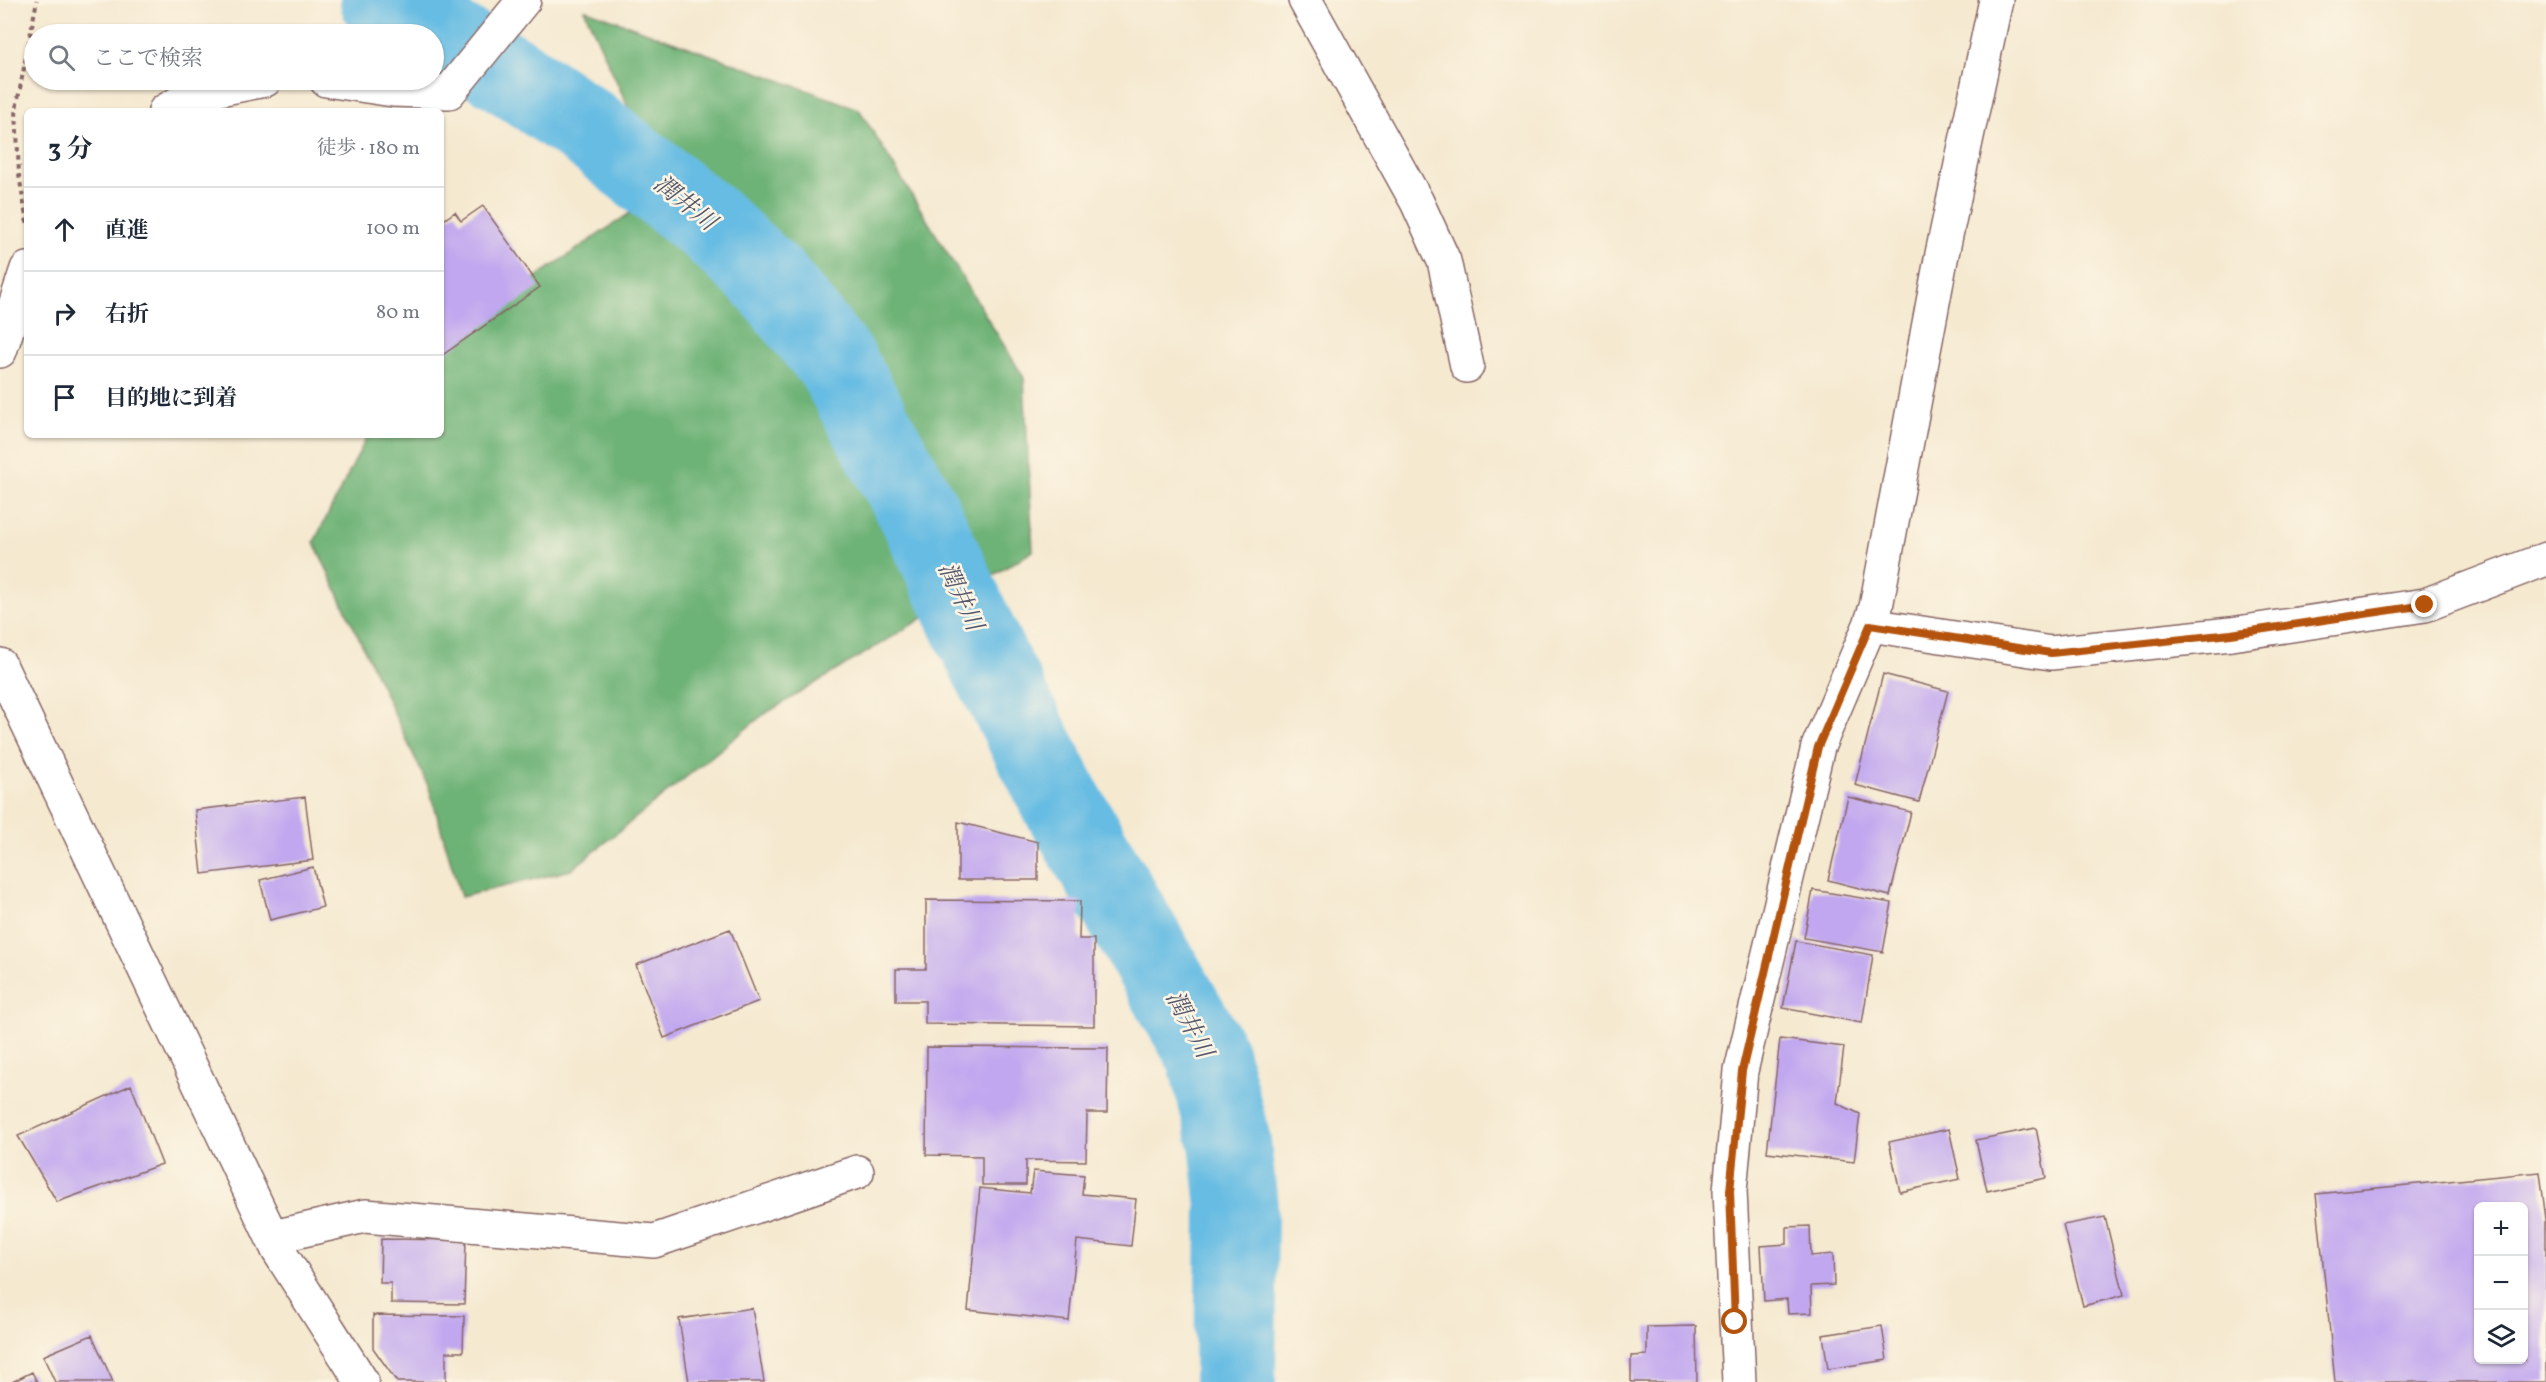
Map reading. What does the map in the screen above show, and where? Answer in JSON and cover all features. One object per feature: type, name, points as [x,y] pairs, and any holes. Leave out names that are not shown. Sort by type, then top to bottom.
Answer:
[{"type":"street","points":[[393,90],[449,92],[524,0]]},
{"type":"street","points":[[1305,0],[1417,202],[1444,261],[1467,366]]},
{"type":"street","points":[[1739,1382],[1730,1191],[1742,1071],[1818,747],[1870,625],[1907,447],[1942,254],[1996,0]]},
{"type":"street","points":[[170,108],[194,94],[214,90]]},
{"type":"street","points":[[0,351],[24,278]]},
{"type":"street","points":[[1870,625],[2051,653],[2062,652],[2231,634],[2425,605],[2546,559]]},
{"type":"street","points":[[0,665],[273,1238],[362,1382]]},
{"type":"street","points":[[273,1238],[364,1216],[654,1241],[857,1172]]},
{"type":"path","points":[[32,24],[37,0]]},
{"type":"path","points":[[24,67],[16,109],[24,202]]},
{"type":"green space","points":[[584,9],[859,109],[1024,378],[1033,551],[763,715],[571,870],[461,897],[429,788],[314,542],[366,438],[444,438],[444,340],[665,189]]},
{"type":"building","points":[[483,206],[540,287],[444,354],[444,220],[455,212],[461,221]]},
{"type":"building","points":[[1883,674],[1948,691],[1919,802],[1855,785]]},
{"type":"building","points":[[305,797],[313,860],[202,874],[195,810]]},
{"type":"building","points":[[1848,797],[1911,812],[1890,896],[1828,880]]},
{"type":"building","points":[[958,822],[1038,842],[1038,880],[958,880]]},
{"type":"building","points":[[313,867],[323,907],[270,920],[260,880]]},
{"type":"building","points":[[1813,890],[1892,903],[1883,952],[1804,938]]},
{"type":"building","points":[[926,900],[1080,901],[1079,939],[1094,939],[1094,1026],[925,1024],[925,1001],[896,1001],[896,969],[926,969]]},
{"type":"building","points":[[730,929],[759,1001],[664,1038],[636,965]]},
{"type":"building","points":[[1796,941],[1873,955],[1862,1023],[1783,1008]]},
{"type":"building","points":[[1780,1039],[1844,1047],[1837,1103],[1860,1114],[1854,1162],[1767,1152]]},
{"type":"building","points":[[927,1047],[1108,1048],[1107,1113],[1087,1113],[1086,1161],[1026,1160],[1026,1185],[982,1185],[982,1156],[926,1155]]},
{"type":"building","points":[[131,1085],[162,1164],[57,1202],[18,1136]]},
{"type":"building","points":[[2036,1128],[2046,1178],[1987,1191],[1976,1140]]},
{"type":"building","points":[[1949,1129],[1960,1179],[1900,1192],[1889,1142]]},
{"type":"building","points":[[1033,1171],[1084,1175],[1082,1194],[1136,1199],[1131,1246],[1077,1240],[1069,1321],[968,1310],[980,1188],[1030,1193]]},
{"type":"building","points":[[2540,1172],[2546,1220],[2546,1382],[2335,1382],[2316,1194]]},
{"type":"building","points":[[2105,1217],[2124,1295],[2083,1306],[2063,1225]]},
{"type":"building","points":[[1810,1226],[1811,1256],[1833,1254],[1834,1285],[1811,1286],[1812,1313],[1788,1314],[1787,1299],[1764,1301],[1761,1246],[1787,1244],[1787,1227]]},
{"type":"building","points":[[381,1239],[466,1240],[464,1304],[391,1303],[391,1283],[380,1283]]},
{"type":"building","points":[[752,1308],[764,1382],[689,1382],[679,1319]]},
{"type":"building","points":[[373,1315],[464,1316],[463,1352],[446,1352],[446,1382],[397,1382],[373,1348]]},
{"type":"building","points":[[1696,1326],[1697,1382],[1631,1382],[1631,1356],[1647,1355],[1647,1327]]},
{"type":"building","points":[[1882,1326],[1887,1360],[1828,1369],[1823,1335]]},
{"type":"building","points":[[92,1335],[113,1382],[55,1382],[43,1356]]},
{"type":"building","points":[[32,1372],[37,1382],[12,1382]]},
{"type":"waterway","name":"潤井川","points":[[381,0],[422,24]]},
{"type":"waterway","name":"潤井川","points":[[444,36],[507,73],[591,130],[711,225],[770,280],[836,362],[919,512],[985,654],[1061,801],[1207,1054],[1230,1143],[1237,1206],[1235,1382]]},
{"type":"route","points":[[1735,1322],[1730,1191],[1742,1071],[1818,747],[1870,625],[2051,653],[2231,634],[2425,605]]}]
